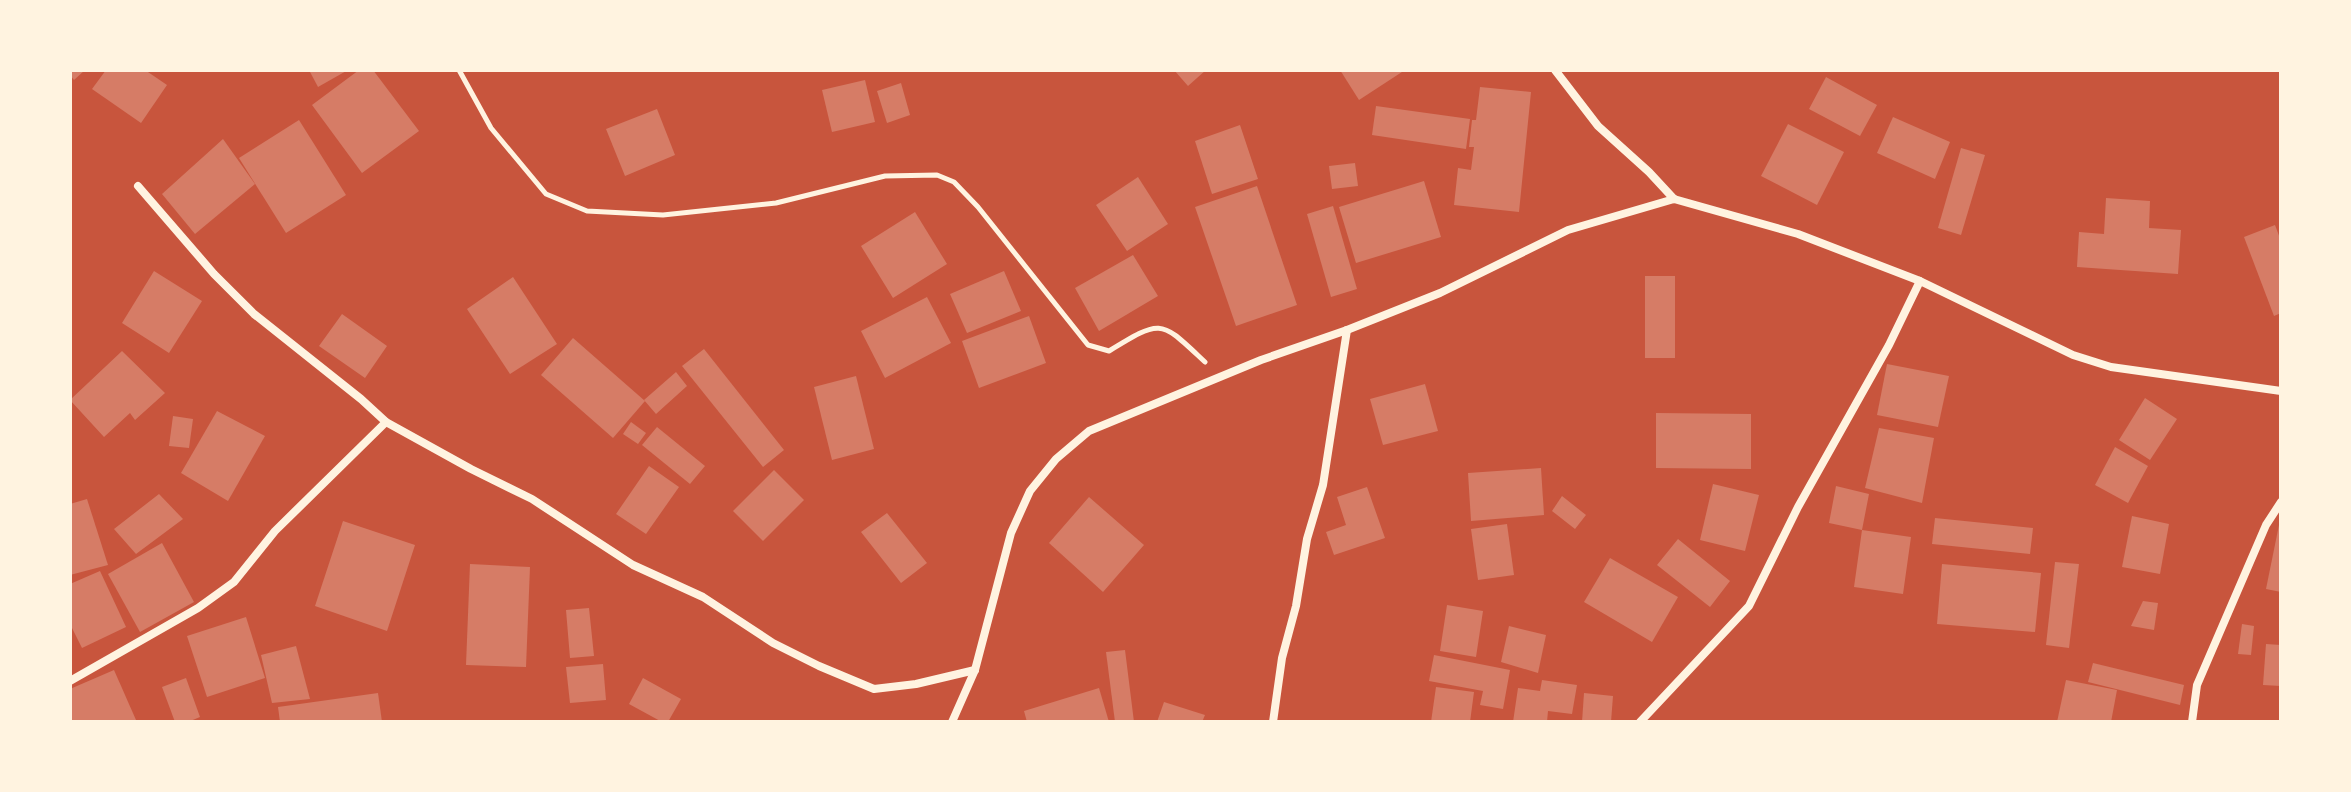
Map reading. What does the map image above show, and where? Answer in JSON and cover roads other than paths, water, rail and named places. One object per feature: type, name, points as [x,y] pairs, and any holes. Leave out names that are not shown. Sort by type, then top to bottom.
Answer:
[{"type":"street","points":[[1555,70],[1598,126],[1674,199],[1798,234],[1920,281],[2073,355],[2111,367],[2281,391]]},
{"type":"street","points":[[138,186],[214,274],[254,314],[386,422],[532,499],[633,565],[703,597],[773,643],[874,689],[916,684],[975,670]]},
{"type":"street","points":[[952,722],[975,670],[1011,533],[1030,491],[1056,459],[1089,431],[1440,293],[1568,230],[1674,199]]},
{"type":"street","points":[[1640,722],[1749,606],[1798,507],[1889,345],[1920,281]]},
{"type":"street","points":[[1273,722],[1282,658],[1296,606],[1307,539],[1323,485],[1347,330]]},
{"type":"street","points":[[70,681],[198,608],[234,582],[275,531],[386,422]]},
{"type":"street","points":[[2192,722],[2197,685],[2266,525],[2281,502]]}]
